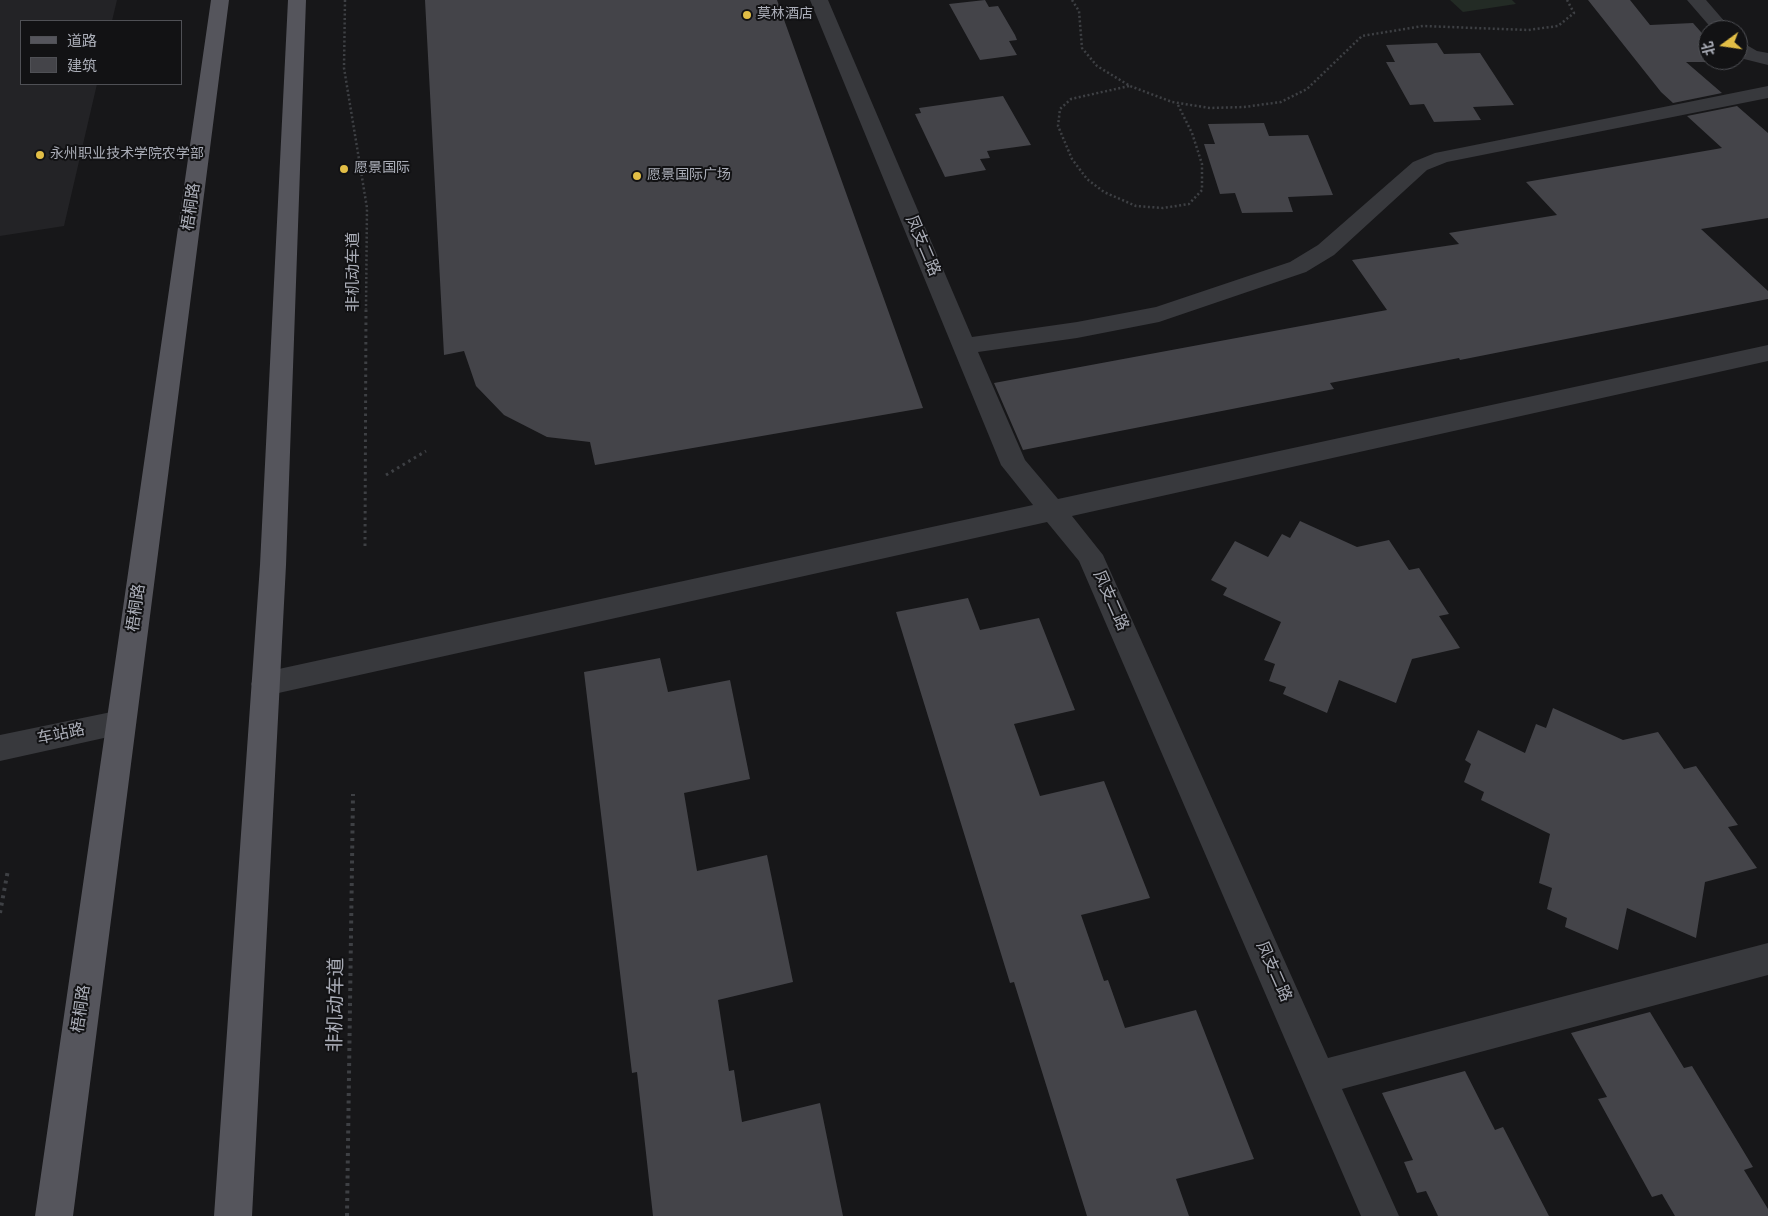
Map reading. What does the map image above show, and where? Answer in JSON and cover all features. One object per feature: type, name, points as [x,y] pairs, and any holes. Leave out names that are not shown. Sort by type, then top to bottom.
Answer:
[{"type":"main road","name":"梧桐路","points":[[54,1216],[220,0]]},
{"type":"main road","points":[[233,1216],[273,565],[297,0]]},
{"type":"street","name":"凤支二路","points":[[819,0],[1014,465],[1090,555],[1380,1216]]},
{"type":"street","points":[[1696,0],[1714,20]]},
{"type":"street","points":[[1748,53],[1768,59]]},
{"type":"street","points":[[964,346],[1077,330],[1159,314],[1298,267],[1326,250],[1420,166],[1442,157],[1768,92]]},
{"type":"street","points":[[265,684],[1768,353]]},
{"type":"street","name":"车站路","points":[[0,748],[121,722]]},
{"type":"street","points":[[1319,1078],[1768,959]]},
{"type":"path","name":"非机动车道","points":[[345,0],[344,68],[367,208],[366,546]]},
{"type":"path","points":[[1072,0],[1079,11],[1082,48],[1097,66],[1130,86],[1177,103],[1210,108],[1244,107],[1281,102],[1307,89],[1362,36],[1423,26],[1528,30],[1558,26],[1574,13],[1567,0]]},
{"type":"path","points":[[1130,86],[1099,91],[1071,99],[1060,109],[1058,126],[1072,159],[1087,179],[1104,192],[1136,206],[1163,208],[1189,204],[1202,190],[1202,164],[1192,133],[1177,103]]},
{"type":"path","points":[[386,475],[426,451]]},
{"type":"path","name":"非机动车道","points":[[347,1216],[353,794]]},
{"type":"path","points":[[0,913],[8,870]]},
{"type":"shaded area","name":"永州职业技术学院农学部","points":[[0,0],[117,0],[112,20],[20,20],[20,85],[97,85],[64,226],[0,236]]},
{"type":"shaded area","points":[[1450,0],[1512,0],[1516,4],[1463,12]]},
{"type":"building","name":"愿景国际广场","points":[[425,0],[777,0],[923,408],[595,465],[590,442],[547,437],[504,415],[476,386],[464,351],[444,355]]},
{"type":"building","points":[[985,0],[989,7],[998,6],[1015,35],[1017,40],[1009,41],[1017,55],[980,60],[949,4]]},
{"type":"building","points":[[1588,0],[1630,0],[1650,25],[1693,23],[1698,29],[1698,62],[1686,62],[1722,93],[1673,103],[1661,92]]},
{"type":"building","points":[[1437,43],[1444,54],[1480,53],[1514,105],[1473,107],[1481,120],[1434,122],[1424,104],[1410,105],[1386,62],[1395,62],[1386,45]]},
{"type":"building","points":[[1003,96],[1031,145],[987,151],[990,158],[980,159],[986,170],[945,177],[915,114],[921,113],[919,108]]},
{"type":"building","points":[[1737,106],[1768,133],[1768,218],[1701,229],[1768,291],[1768,299],[1460,360],[1459,358],[1330,383],[1334,389],[1023,450],[994,383],[1387,310],[1352,260],[1459,244],[1449,233],[1557,215],[1526,182],[1722,148],[1687,116]]},
{"type":"building","points":[[1264,123],[1269,136],[1308,135],[1333,195],[1288,197],[1293,212],[1242,213],[1235,193],[1220,194],[1204,144],[1215,144],[1208,124]]},
{"type":"building","points":[[1300,521],[1357,547],[1389,540],[1409,570],[1419,568],[1449,614],[1439,616],[1460,648],[1412,659],[1396,703],[1339,680],[1327,713],[1283,694],[1286,687],[1269,681],[1275,664],[1264,660],[1281,622],[1223,595],[1227,588],[1211,580],[1235,541],[1268,557],[1282,534],[1290,538]]},
{"type":"building","points":[[968,598],[980,630],[1039,618],[1075,710],[1014,724],[1040,796],[1104,781],[1150,898],[1081,915],[1104,981],[1108,980],[1125,1028],[1196,1010],[1254,1159],[1176,1179],[1189,1216],[1087,1216],[1014,982],[1010,983],[896,612]]},
{"type":"building","points":[[660,658],[668,692],[730,680],[750,779],[684,793],[697,871],[767,855],[793,982],[718,1000],[729,1071],[734,1070],[742,1122],[820,1103],[843,1216],[653,1216],[637,1072],[632,1073],[584,672]]},
{"type":"building","points":[[1553,708],[1623,740],[1658,732],[1684,769],[1696,766],[1738,825],[1728,827],[1757,868],[1705,882],[1696,938],[1627,908],[1618,950],[1565,927],[1567,918],[1547,909],[1552,888],[1539,883],[1550,834],[1481,800],[1484,792],[1464,782],[1471,764],[1465,760],[1478,730],[1525,753],[1536,724],[1546,728]]},
{"type":"building","points":[[1650,1012],[1684,1068],[1692,1066],[1753,1167],[1744,1170],[1768,1209],[1768,1216],[1675,1216],[1662,1194],[1652,1197],[1598,1099],[1607,1097],[1571,1033]]},
{"type":"building","points":[[1465,1071],[1495,1130],[1503,1127],[1549,1216],[1438,1216],[1426,1191],[1417,1193],[1404,1162],[1413,1160],[1382,1093]]},
{"type":"place","name":"莫林酒店","points":[[747,15]]},
{"type":"place","name":"永州职业技术学院农学部","points":[[40,155]]},
{"type":"place","name":"愿景国际","points":[[344,169]]},
{"type":"place","name":"愿景国际广场","points":[[637,176]]}]
